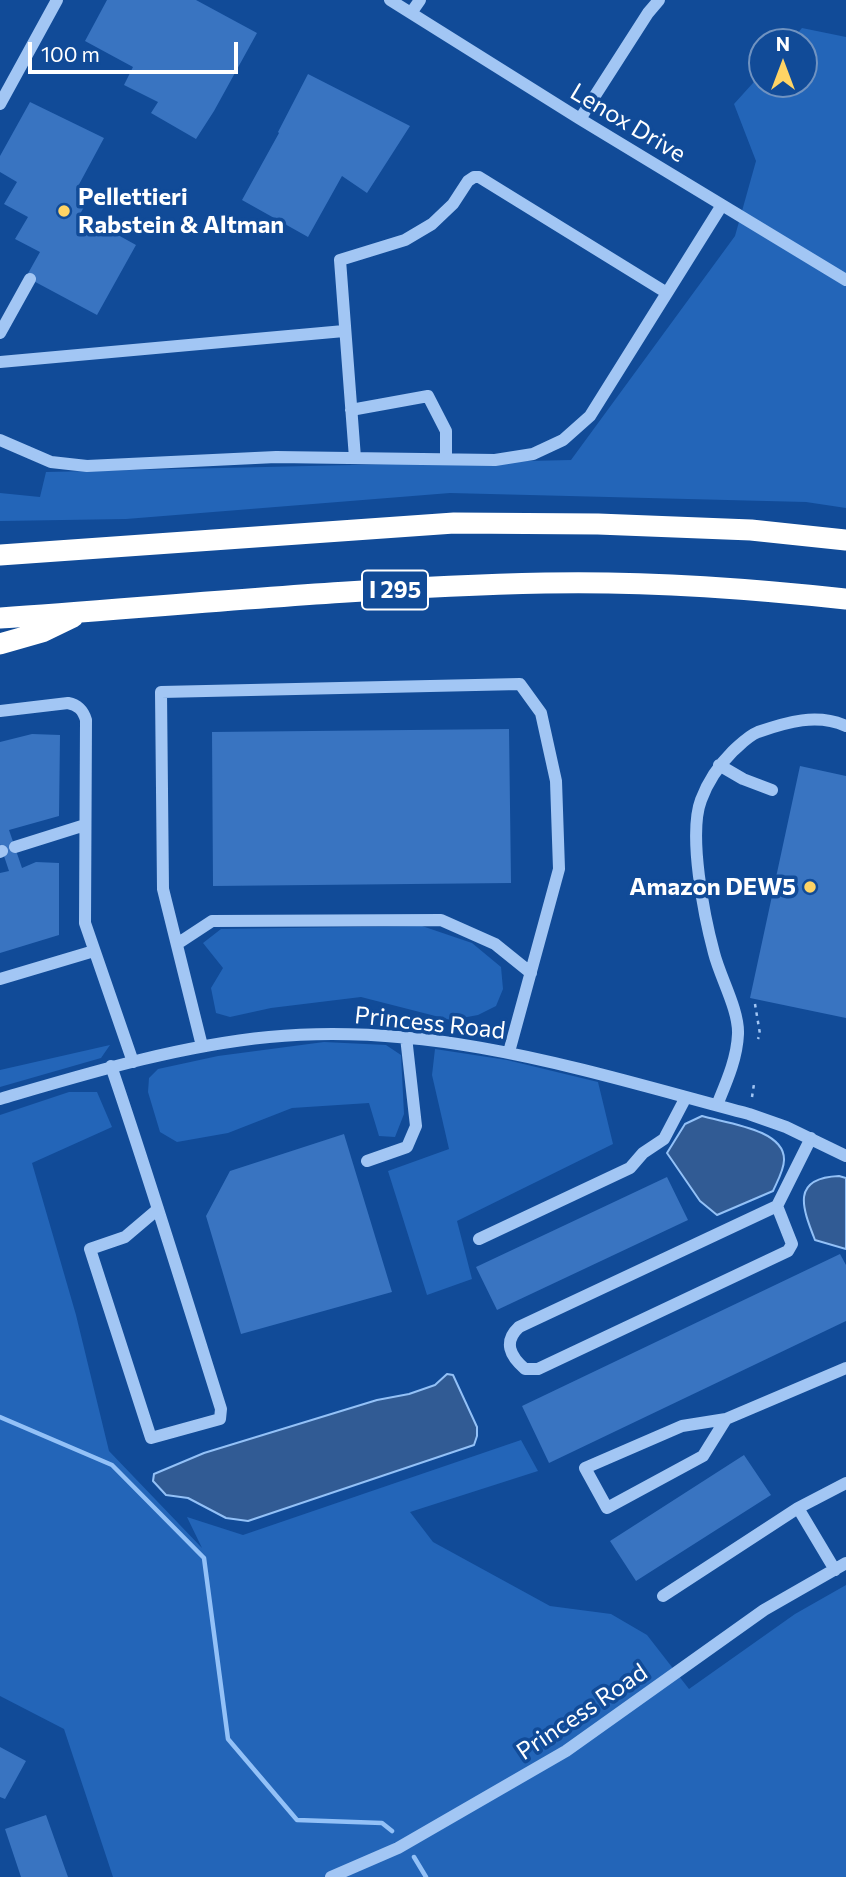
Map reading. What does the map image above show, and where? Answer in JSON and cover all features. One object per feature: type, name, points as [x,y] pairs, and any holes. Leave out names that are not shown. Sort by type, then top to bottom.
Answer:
[{"type":"highway","points":[[0,555],[466,523],[598,524],[751,530],[846,540]]},
{"type":"highway","points":[[0,542],[36,552]]},
{"type":"highway","name":"I 295","points":[[0,618],[271,597],[547,583],[709,587],[846,599]]},
{"type":"highway","points":[[0,643],[42,632],[83,612]]},
{"type":"street","points":[[0,104],[57,0]]},
{"type":"street","points":[[411,13],[420,0]]},
{"type":"street","points":[[580,119],[659,0]]},
{"type":"street","name":"Lenox Drive","points":[[394,1],[580,119],[846,280]]},
{"type":"street","points":[[355,458],[340,260],[405,240],[432,224],[453,204],[474,177],[480,177],[667,293]]},
{"type":"street","points":[[0,440],[51,462],[87,467],[276,457],[495,460],[533,454],[564,440],[590,416],[722,205]]},
{"type":"street","points":[[0,333],[30,279]]},
{"type":"street","points":[[0,362],[344,331]]},
{"type":"street","points":[[351,410],[428,396],[446,431],[446,460]]},
{"type":"street","points":[[202,1046],[163,889],[162,692],[520,684],[541,713],[556,781],[559,869],[509,1052]]},
{"type":"street","points":[[0,711],[68,703],[74,704],[84,713],[85,923],[133,1062]]},
{"type":"street","points":[[717,1105],[735,1058],[738,1032],[735,1015],[713,952],[703,902],[696,835],[701,802],[719,765],[751,735],[802,719],[832,720],[846,726]]},
{"type":"street","points":[[719,765],[743,779],[772,790]]},
{"type":"street","points":[[6,850],[85,825]]},
{"type":"street","points":[[177,944],[212,921],[441,919],[495,944],[531,973]]},
{"type":"street","points":[[0,979],[94,951]]},
{"type":"street","name":"Princess Road","points":[[0,1099],[111,1066],[202,1046],[304,1035],[406,1037],[509,1052],[717,1105],[749,1114],[810,1138],[846,1156]]},
{"type":"street","points":[[367,1161],[407,1147],[416,1126],[406,1037]]},
{"type":"street","points":[[111,1066],[158,1209],[222,1409],[220,1419],[151,1438],[90,1249],[125,1237],[158,1209]]},
{"type":"street","points":[[479,1239],[630,1168],[643,1153],[664,1139],[686,1097]]},
{"type":"street","points":[[777,1206],[792,1244],[788,1251],[538,1368],[525,1368],[514,1359],[509,1348],[511,1334],[519,1327],[777,1206],[810,1138]]},
{"type":"street","points":[[726,1419],[704,1456],[607,1508],[585,1468],[682,1426],[726,1419],[846,1368]]},
{"type":"street","points":[[663,1597],[798,1508],[846,1483]]},
{"type":"street","points":[[798,1508],[841,1567]]},
{"type":"street","name":"Princess Road","points":[[331,1877],[398,1848],[566,1751],[764,1610],[841,1567]]},
{"type":"path","points":[[755,1004],[760,1034],[758,1039]]},
{"type":"path","points":[[752,1097],[754,1084]]},
{"type":"shaded area","points":[[818,31],[846,37],[846,508],[806,502],[450,493],[126,519],[0,521],[0,493],[40,497],[46,472],[571,460],[735,236],[756,161],[734,104],[748,88],[748,98],[818,98]]},
{"type":"shaded area","points":[[422,926],[472,943],[501,967],[503,989],[496,1006],[478,1015],[451,1020],[361,997],[271,1008],[230,1017],[216,1013],[211,988],[223,968],[203,943],[221,929]]},
{"type":"shaded area","points":[[324,1042],[386,1045],[401,1055],[404,1114],[395,1137],[379,1136],[369,1103],[292,1108],[228,1133],[177,1142],[160,1132],[148,1092],[149,1078],[158,1069],[218,1056]]},
{"type":"shaded area","points":[[110,1045],[101,1058],[0,1087],[0,1070]]},
{"type":"shaded area","points":[[435,1049],[507,1060],[598,1082],[613,1144],[457,1221],[472,1279],[427,1295],[388,1171],[449,1149],[432,1075]]},
{"type":"shaded area","points":[[69,1092],[97,1092],[112,1127],[32,1163],[76,1315],[109,1451],[202,1548],[187,1517],[243,1535],[521,1440],[538,1471],[410,1512],[433,1542],[550,1606],[611,1614],[647,1635],[689,1689],[795,1614],[846,1585],[846,1877],[113,1877],[64,1729],[0,1696],[0,1115]]},
{"type":"shaded area","points":[[702,1116],[752,1129],[775,1141],[782,1149],[784,1160],[782,1172],[773,1191],[717,1215],[700,1201],[667,1153],[685,1124]]},
{"type":"shaded area","points":[[839,1176],[846,1178],[846,1249],[815,1240],[804,1206],[807,1188],[813,1182]]},
{"type":"shaded area","points":[[447,1374],[453,1375],[477,1427],[474,1445],[248,1521],[226,1518],[188,1498],[166,1495],[153,1481],[154,1474],[204,1453],[377,1400],[409,1394],[435,1385]]},
{"type":"building","points":[[107,0],[196,0],[257,33],[196,139],[151,113],[158,102],[124,85],[133,67],[85,41]]},
{"type":"building","points":[[308,74],[410,126],[367,193],[342,176],[308,237],[242,200]]},
{"type":"building","points":[[30,102],[104,138],[76,190],[89,198],[80,214],[136,245],[97,315],[26,277],[40,252],[15,239],[28,217],[4,204],[17,182],[0,172],[0,156]]},
{"type":"building","points":[[509,729],[511,883],[213,886],[212,732]]},
{"type":"building","points":[[32,734],[60,735],[59,816],[9,830],[22,868],[36,862],[59,863],[59,935],[0,953],[0,873],[9,871],[0,844],[0,742]]},
{"type":"building","name":"Amazon DEW5","points":[[800,766],[846,776],[846,1018],[750,998]]},
{"type":"building","points":[[344,1134],[392,1292],[241,1334],[206,1216],[230,1171]]},
{"type":"building","points":[[667,1177],[688,1220],[497,1310],[476,1267]]},
{"type":"building","points":[[840,1254],[846,1265],[846,1321],[549,1463],[522,1406]]},
{"type":"building","points":[[744,1455],[771,1495],[636,1581],[610,1541]]},
{"type":"building","points":[[0,1747],[26,1761],[5,1799],[0,1797]]},
{"type":"building","points":[[46,1815],[68,1877],[21,1877],[5,1829]]},
{"type":"waterway","points":[[0,1417],[112,1465],[204,1558],[228,1739],[297,1820],[382,1823],[392,1831]]},
{"type":"waterway","points":[[414,1857],[426,1877]]},
{"type":"place","name":"Pellettieri Rabstein & Altman","points":[[64,211]]},
{"type":"place","name":"Amazon DEW5","points":[[810,887]]}]
